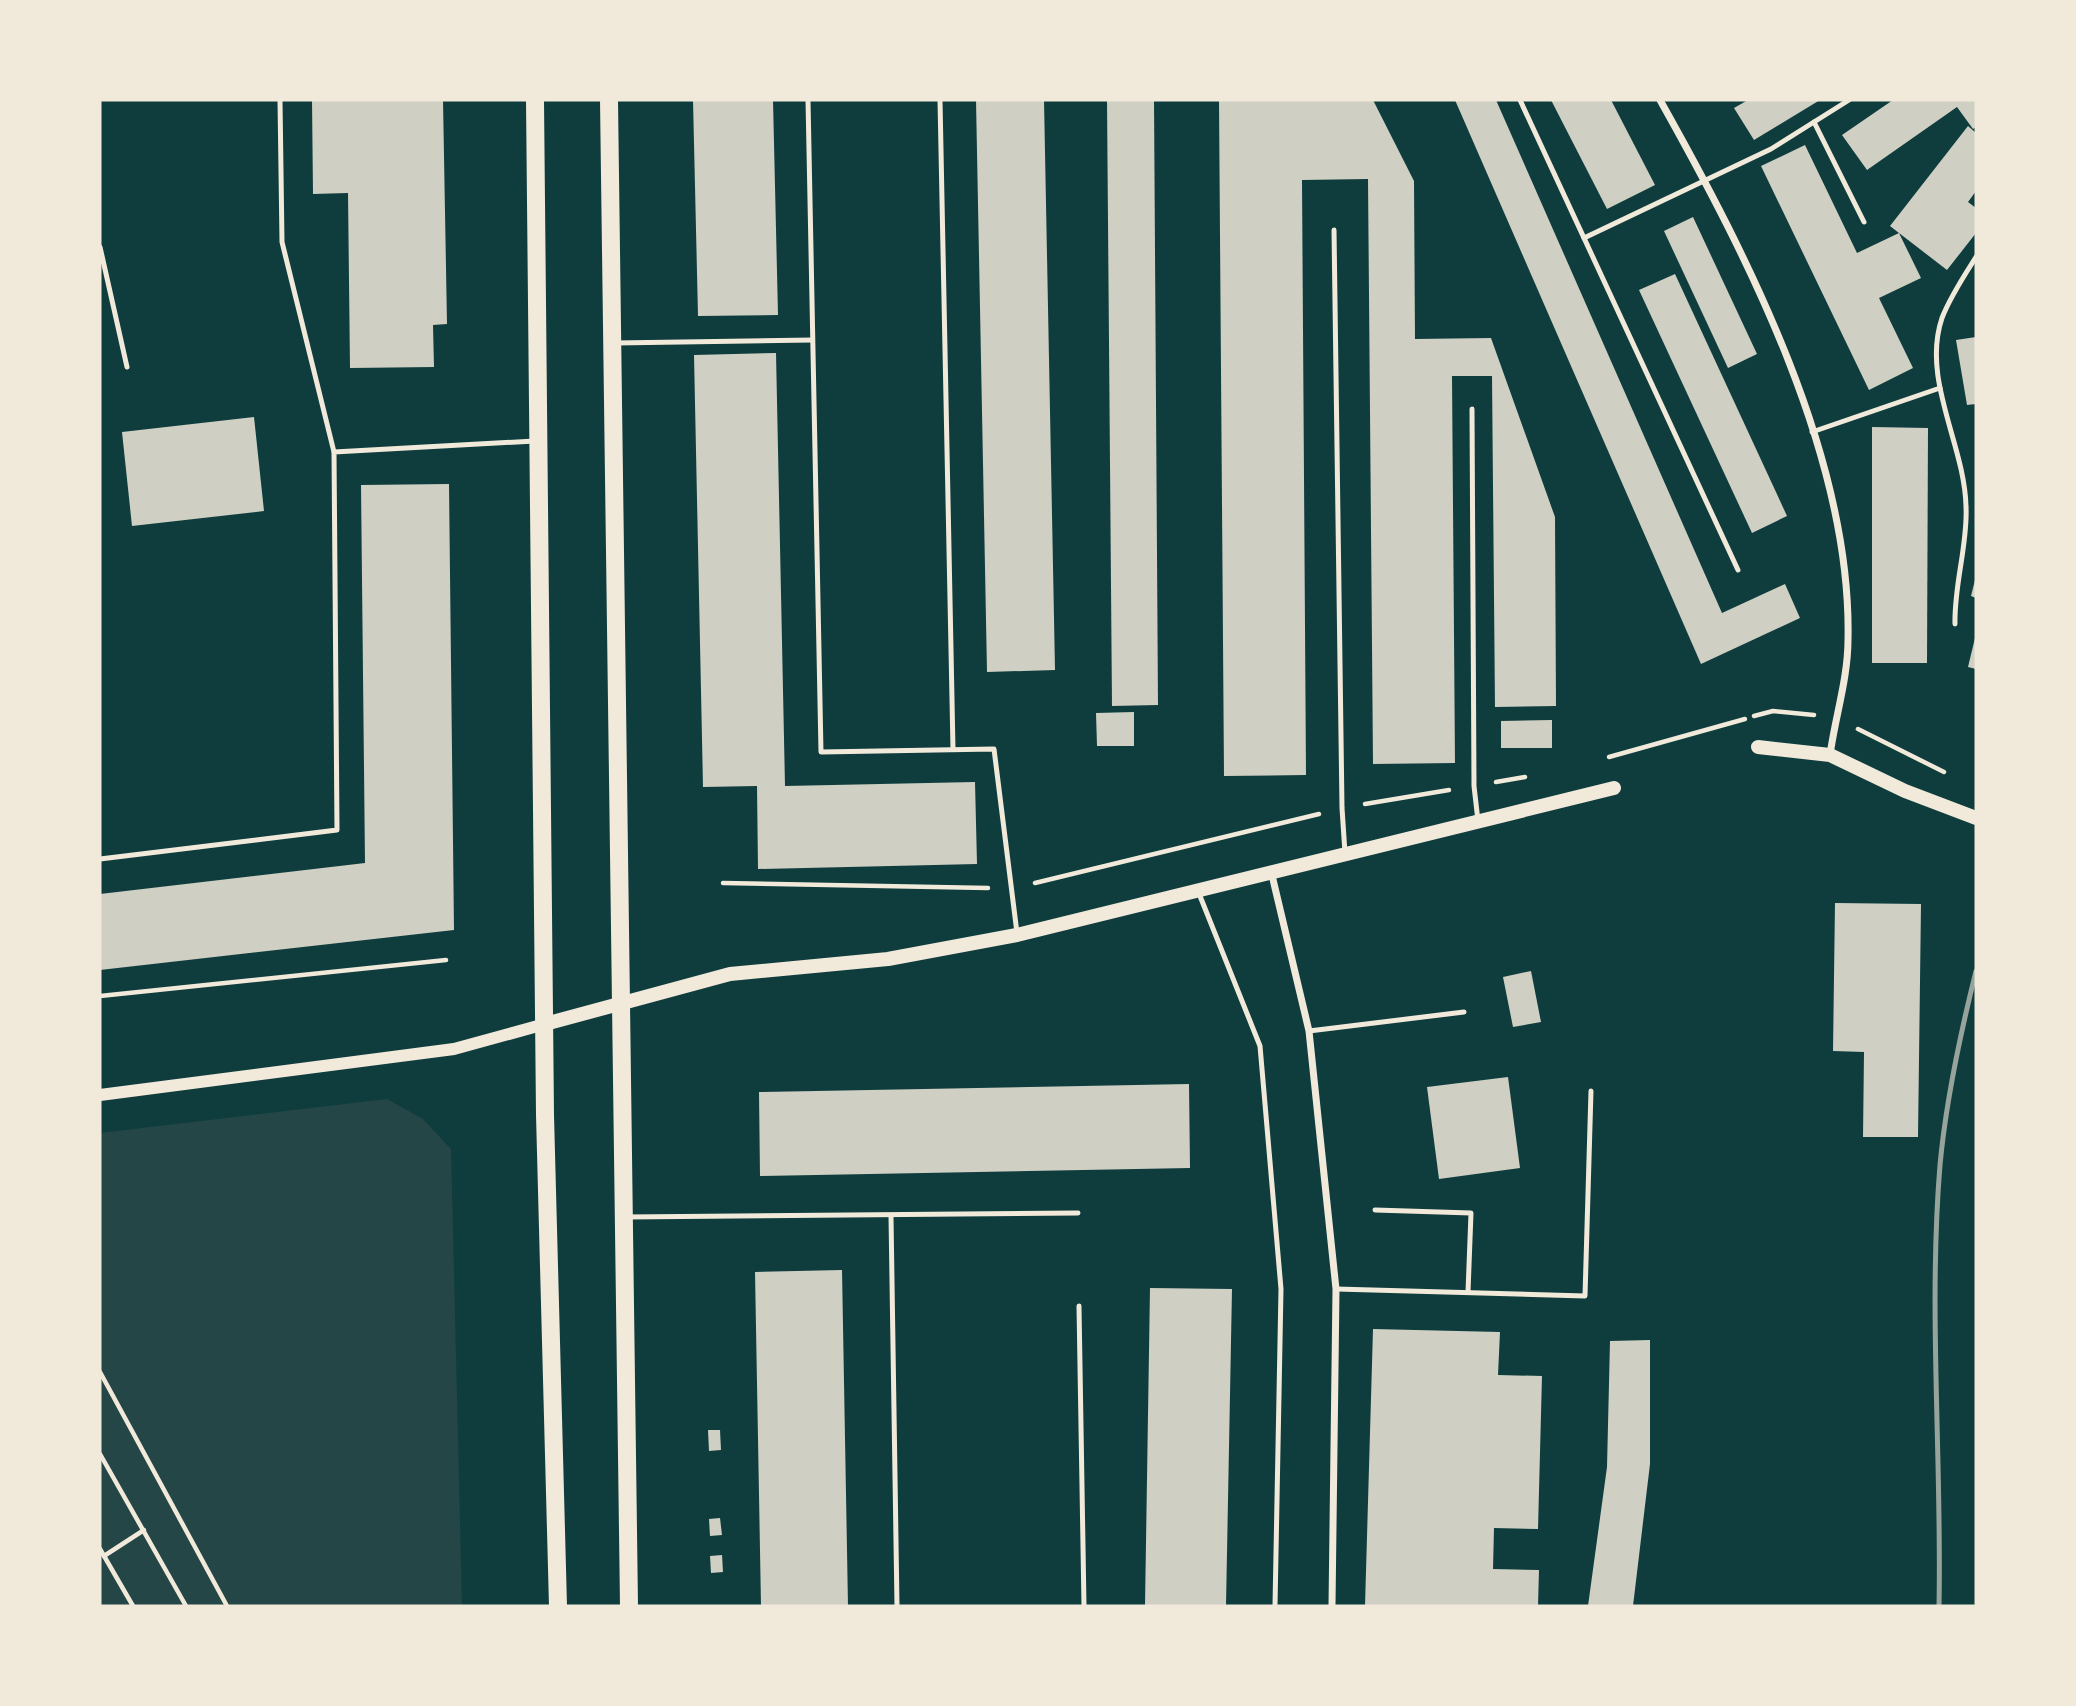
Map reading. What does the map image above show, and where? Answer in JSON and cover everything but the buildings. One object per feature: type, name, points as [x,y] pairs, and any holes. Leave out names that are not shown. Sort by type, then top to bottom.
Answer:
[{"type":"main road","points":[[536,100],[545,1024],[558,1606]]},
{"type":"main road","points":[[609,100],[629,1606]]},
{"type":"main road","points":[[1758,747],[1830,755],[1905,791],[1976,818]]},
{"type":"main road","points":[[545,1024],[730,974],[888,959],[1017,935],[1614,788]]},
{"type":"street","points":[[1660,100],[1706,182],[1767,310],[1812,432],[1830,497],[1844,570],[1849,642],[1830,755]]},
{"type":"street","points":[[1270,871],[1309,1031],[1336,1289],[1332,1606]]},
{"type":"street","points":[[100,1095],[454,1049],[545,1024]]},
{"type":"lane","points":[[100,859],[337,830],[334,452],[282,242],[280,100]]},
{"type":"lane","points":[[808,100],[821,752],[994,749],[1017,935]]},
{"type":"lane","points":[[940,100],[953,749]]},
{"type":"lane","points":[[1520,100],[1738,570]]},
{"type":"lane","points":[[1584,238],[1771,149],[1849,100]]},
{"type":"lane","points":[[1814,122],[1864,222]]},
{"type":"lane","points":[[1334,230],[1342,808],[1345,854]]},
{"type":"lane","points":[[100,247],[127,367]]},
{"type":"lane","points":[[1955,624],[1954,593],[1967,509],[1962,466],[1940,388],[1936,358],[1942,319],[1976,257]]},
{"type":"lane","points":[[611,343],[812,340]]},
{"type":"lane","points":[[1812,432],[1940,388]]},
{"type":"lane","points":[[1472,409],[1474,786],[1478,821]]},
{"type":"lane","points":[[334,452],[541,440]]},
{"type":"lane","points":[[1198,891],[1260,1046],[1280,1289],[1275,1606]]},
{"type":"lane","points":[[1309,1031],[1464,1012]]},
{"type":"lane","points":[[1336,1289],[1585,1296],[1591,1091]]},
{"type":"lane","points":[[1375,1210],[1471,1213],[1468,1292]]},
{"type":"lane","points":[[622,1217],[1078,1213]]},
{"type":"lane","points":[[891,1216],[897,1606]]},
{"type":"lane","points":[[1079,1306],[1084,1606]]},
{"type":"path","points":[[100,996],[446,960]]},
{"type":"path","points":[[100,1372],[227,1606]]},
{"type":"path","points":[[100,1454],[186,1606]]},
{"type":"path","points":[[104,1556],[144,1530]]},
{"type":"path","points":[[100,1549],[133,1606]]},
{"type":"shaded area","points":[[387,1099],[423,1119],[451,1149],[462,1606],[100,1606],[100,1133]]},
{"type":"railway","points":[[1939,1606],[1935,1275],[1940,1165],[1959,1043],[1976,971]]}]
